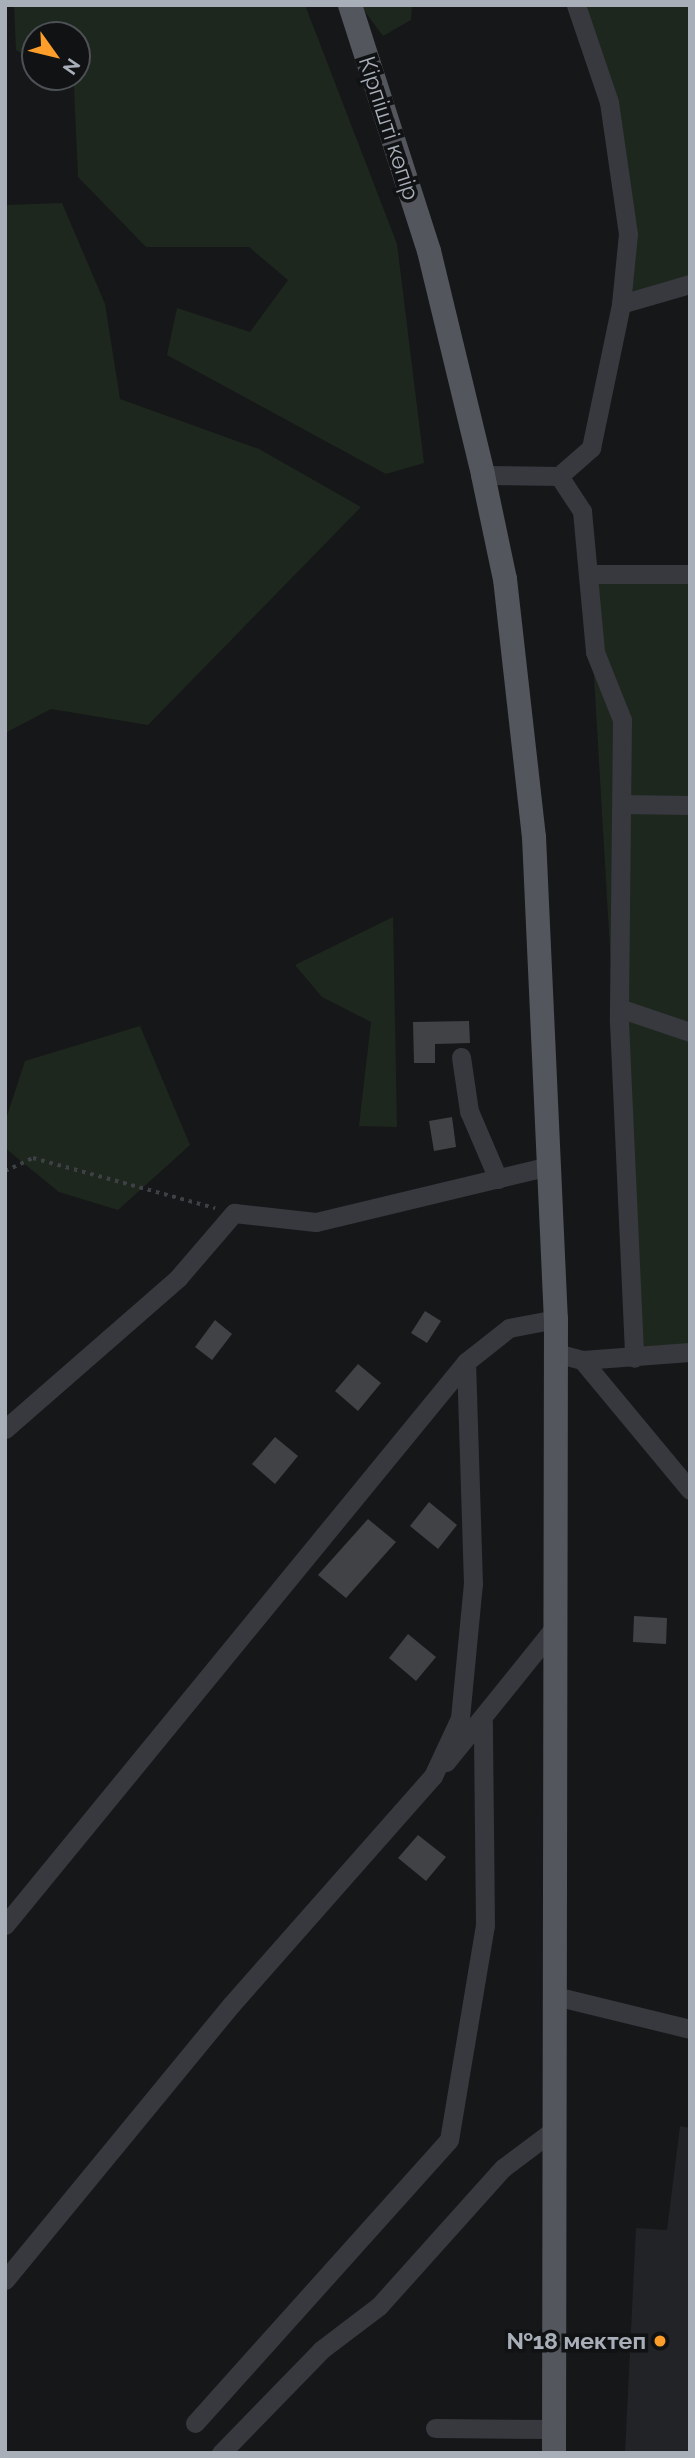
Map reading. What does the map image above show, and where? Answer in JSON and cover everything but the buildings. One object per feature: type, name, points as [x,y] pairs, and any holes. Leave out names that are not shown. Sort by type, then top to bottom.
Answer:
[{"type":"main road","name":"Кірпішті көпір","points":[[350,5],[429,251],[483,475],[505,579],[534,837],[556,1319],[554,2441]]},
{"type":"street","points":[[483,475],[559,476],[592,448],[621,304],[628,234],[609,102],[576,5]]},
{"type":"street","points":[[621,304],[690,284]]},
{"type":"street","points":[[559,476],[582,511],[595,652],[622,720],[620,1008],[634,1358]]},
{"type":"street","points":[[588,574],[690,574]]},
{"type":"street","points":[[622,804],[690,805]]},
{"type":"street","points":[[620,1008],[690,1032]]},
{"type":"street","points":[[461,1057],[469,1111],[498,1179]]},
{"type":"street","points":[[5,1429],[178,1278],[234,1213],[316,1222],[550,1166]]},
{"type":"street","points":[[5,1924],[466,1362],[509,1328],[556,1319]]},
{"type":"street","points":[[556,1353],[583,1360],[690,1352]]},
{"type":"street","points":[[583,1360],[690,1490]]},
{"type":"street","points":[[433,1776],[460,1718],[473,1584],[466,1362]]},
{"type":"street","points":[[5,2280],[231,2005],[483,1722],[555,1627]]},
{"type":"street","points":[[195,2423],[449,2140],[485,1925],[483,1722]]},
{"type":"street","points":[[555,1996],[690,2029]]},
{"type":"street","points":[[221,2453],[321,2350],[379,2306],[503,2168],[555,2129]]},
{"type":"street","points":[[435,2428],[554,2441]]},
{"type":"path","points":[[5,1171],[33,1157],[234,1213]]},
{"type":"shaded area","points":[[14,5],[305,5],[397,244],[424,463],[386,474],[167,355],[177,308],[250,332],[288,280],[249,247],[146,247],[78,177],[74,91],[91,91],[91,21],[21,21],[21,53],[16,50]]},
{"type":"shaded area","points":[[360,5],[412,5],[411,20],[383,36]]},
{"type":"shaded area","points":[[576,5],[690,5],[690,278],[621,304],[628,234],[609,102]]},
{"type":"shaded area","points":[[62,203],[105,304],[120,399],[259,449],[361,507],[148,725],[51,709],[5,733],[5,205]]},
{"type":"shaded area","points":[[690,571],[690,1349],[634,1358],[588,574]]},
{"type":"shaded area","points":[[393,917],[397,1127],[359,1126],[371,1022],[322,997],[295,965]]},
{"type":"shaded area","points":[[140,1026],[190,1145],[118,1210],[59,1192],[5,1148],[5,1122],[25,1061]]},
{"type":"shaded area","name":"№18 мектеп","points":[[680,2126],[690,2128],[690,2453],[625,2453],[636,2228],[667,2230]]},
{"type":"place","name":"№18 мектеп","points":[[660,2341]]}]
